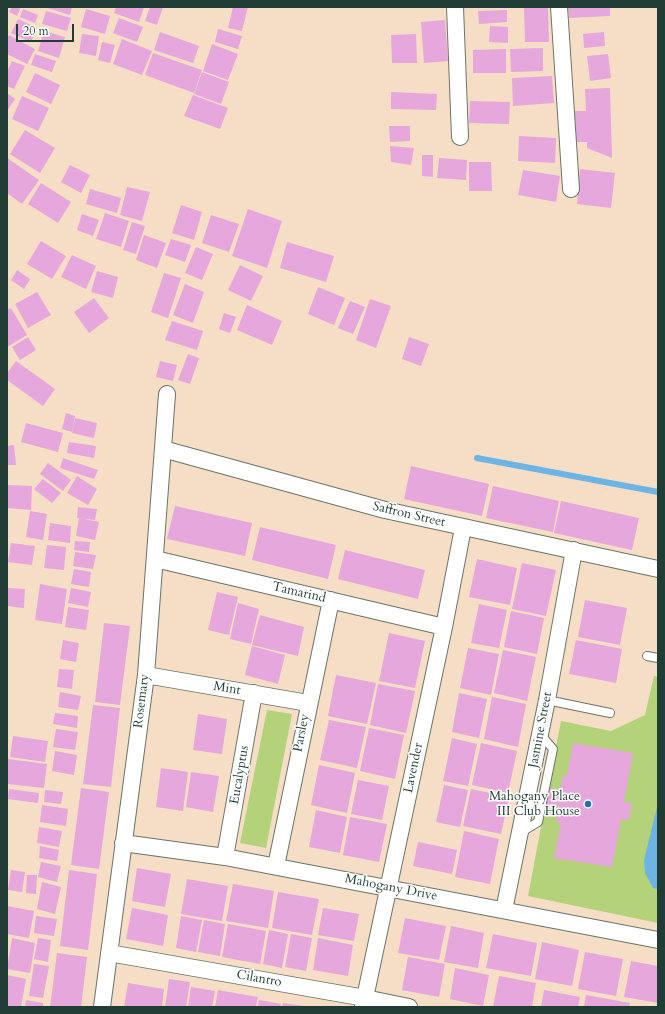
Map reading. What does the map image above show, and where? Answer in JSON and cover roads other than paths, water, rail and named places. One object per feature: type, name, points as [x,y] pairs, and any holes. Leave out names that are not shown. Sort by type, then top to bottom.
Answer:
[{"type":"street","points":[[455,7],[460,137]]},
{"type":"street","points":[[559,7],[571,188]]},
{"type":"street","name":"Rosemary","points":[[102,1007],[146,675],[167,394]]},
{"type":"street","name":"Saffron Street","points":[[163,449],[385,510],[658,569]]},
{"type":"street","name":"Lavender","points":[[364,1002],[444,627],[463,528]]},
{"type":"street","name":"Jasmine Street","points":[[504,910],[547,700],[574,550]]},
{"type":"street","name":"Tamarind","points":[[155,559],[444,627]]},
{"type":"street","name":"Parsley","points":[[276,866],[308,703],[331,600]]},
{"type":"street","name":"Mint","points":[[146,675],[308,703]]},
{"type":"street","name":"Eucalyptus","points":[[225,857],[254,693]]},
{"type":"street","name":"Mahogany Drive","points":[[123,843],[225,857],[276,866],[658,940]]},
{"type":"street","name":"Cilantro","points":[[109,954],[364,1002],[409,1007]]},
{"type":"lane","points":[[647,656],[658,658]]},
{"type":"lane","points":[[547,700],[610,714]]},
{"type":"water","points":[[658,803],[658,889],[653,888],[645,873],[644,860]]},
{"type":"waterway","points":[[477,458],[658,492]]},
{"type":"place","name":"Mahogany Place III Club House","points":[[588,804]]}]
